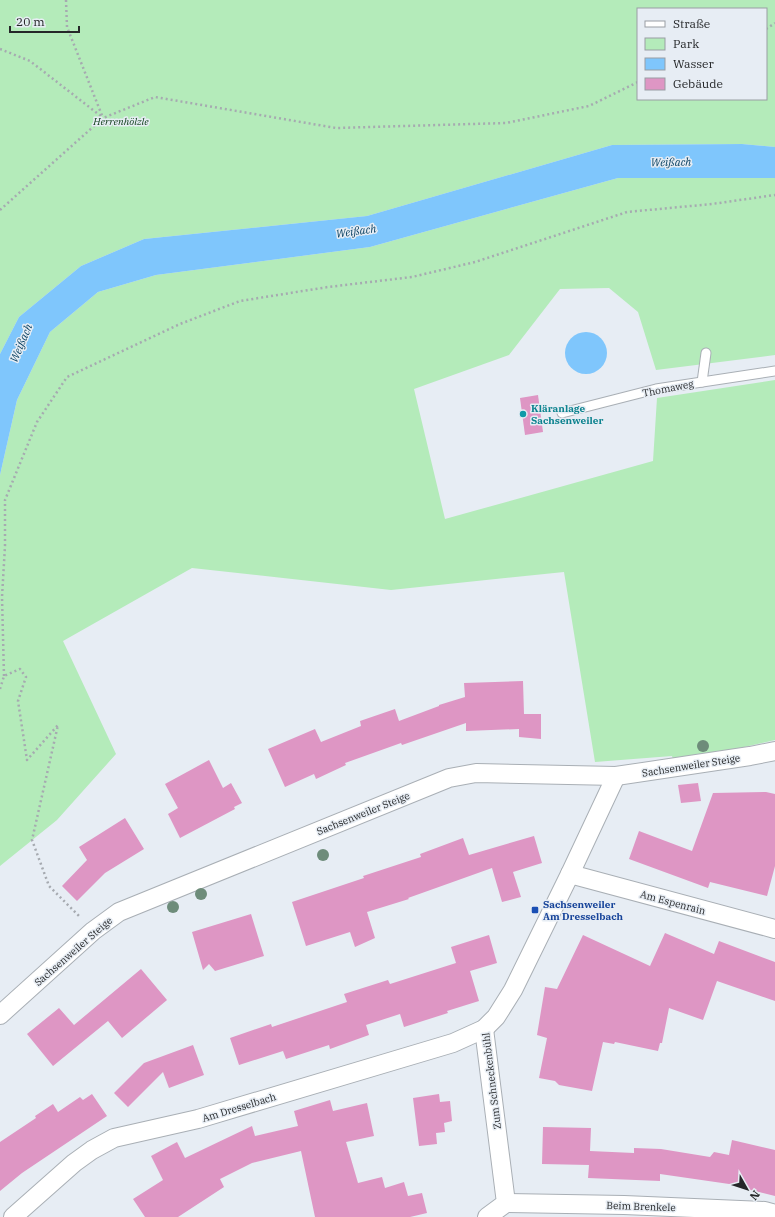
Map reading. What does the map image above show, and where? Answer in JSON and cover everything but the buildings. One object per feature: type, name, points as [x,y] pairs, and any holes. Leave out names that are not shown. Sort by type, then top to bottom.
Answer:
[{"type":"street","name":"Sachsenweiler Steige","points":[[0,1015],[94,931],[119,912],[449,778],[476,772],[616,776],[775,751]]},
{"type":"street","name":"Zum Schneckenbühl","points":[[506,1203],[484,1029],[496,1017],[513,990],[616,776]]},
{"type":"street","name":"Am Espenrain","points":[[570,874],[775,929]]},
{"type":"street","name":"Am Dresselbach","points":[[14,1217],[74,1163],[92,1150],[114,1138],[198,1119],[453,1043],[484,1029]]},
{"type":"street","name":"Beim Brenkele","points":[[506,1203],[624,1205],[766,1211],[775,1214]]},
{"type":"street","points":[[487,1217],[506,1203]]},
{"type":"lane","points":[[702,382],[706,353]]},
{"type":"lane","name":"Thomaweg","points":[[562,414],[656,389],[775,371]]},
{"type":"path","points":[[66,0],[67,27],[103,118]]},
{"type":"path","points":[[0,49],[30,61],[103,118]]},
{"type":"path","points":[[0,210],[103,118],[155,97],[336,128],[506,123],[589,106],[637,82]]},
{"type":"path","points":[[0,689],[4,676],[2,597],[5,546],[5,500],[37,422],[67,377],[180,324],[240,301],[419,275],[475,262],[628,212],[712,204],[775,195]]},
{"type":"path","points":[[4,676],[20,669],[26,677],[18,701],[27,760],[58,725],[32,840],[49,886],[94,931]]},
{"type":"green space","name":"Herrenhölzle","points":[[0,0],[775,0],[775,147],[742,144],[612,145],[367,216],[144,239],[81,266],[19,317],[0,354]]},
{"type":"green space","points":[[618,178],[775,178],[775,355],[656,370],[638,312],[609,288],[560,289],[509,355],[414,389],[445,519],[653,461],[657,398],[775,380],[775,740],[674,763],[672,756],[595,762],[564,572],[391,590],[192,568],[63,641],[116,754],[57,820],[0,866],[0,475],[17,400],[50,332],[98,292],[156,275],[370,247]]},
{"type":"water","name":"Weißach","points":[[742,144],[775,147],[775,178],[618,178],[370,247],[156,275],[98,292],[50,332],[17,400],[0,475],[0,354],[19,317],[81,266],[144,239],[367,216],[612,145]]},
{"type":"water","points":[[586,332],[601,338],[607,353],[601,368],[586,374],[571,368],[565,353],[571,338]]},
{"type":"place","name":"Kläranlage Sachsenweiler","points":[[523,414]]},
{"type":"place","name":"Sachsenweiler Am Dresselbach","points":[[535,910]]}]
